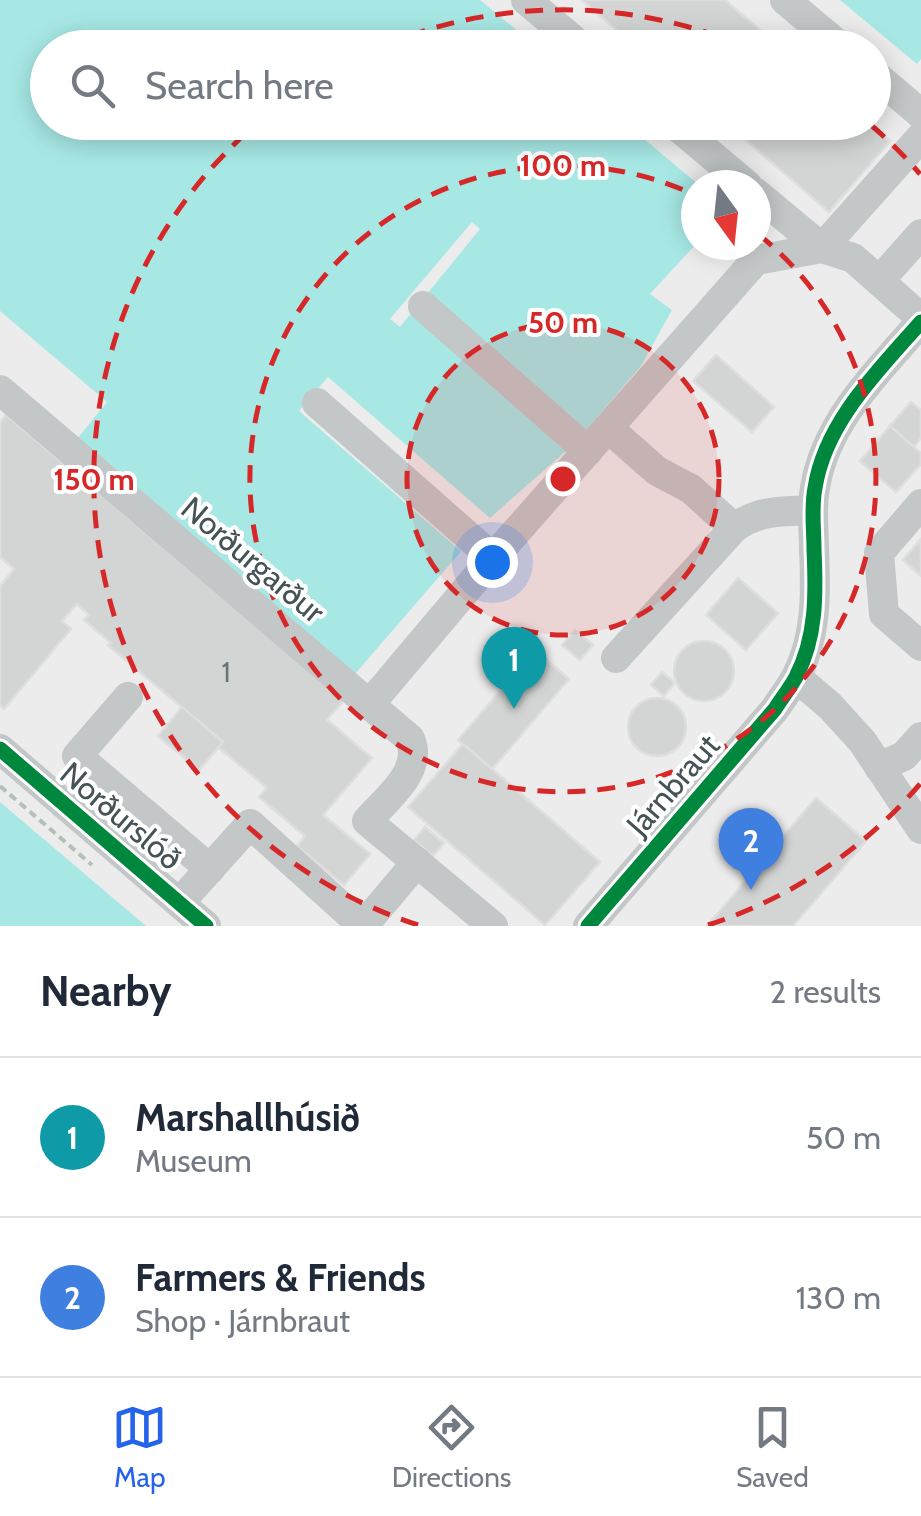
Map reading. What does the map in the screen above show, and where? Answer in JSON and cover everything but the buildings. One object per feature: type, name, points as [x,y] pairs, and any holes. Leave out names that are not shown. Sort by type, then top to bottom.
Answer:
[{"type":"street","points":[[526,0],[562,30]]},
{"type":"street","points":[[785,0],[821,30]]},
{"type":"street","points":[[891,88],[921,114]]},
{"type":"street","points":[[370,705],[493,558],[756,260],[822,248],[921,137]]},
{"type":"street","points":[[693,140],[729,170]]},
{"type":"street","points":[[771,205],[822,248],[853,258],[921,320],[855,400],[833,434],[819,468],[813,510],[814,621]]},
{"type":"street","points":[[878,281],[921,234]]},
{"type":"street","points":[[423,306],[598,439],[691,488],[734,528]]},
{"type":"street","name":"Norðurgarður","points":[[0,390],[410,739],[414,752],[409,772],[367,821],[417,862]]},
{"type":"street","points":[[316,403],[493,558]]},
{"type":"street","points":[[814,621],[831,606],[834,590],[832,512],[819,468]]},
{"type":"street","points":[[921,504],[879,554],[884,614],[921,646]]},
{"type":"street","points":[[616,658],[734,528],[764,513],[813,510]]},
{"type":"street","name":"Járnbraut","points":[[588,926],[775,709],[796,677],[814,621]]},
{"type":"street","points":[[796,677],[830,706],[862,742],[921,828]]},
{"type":"street","points":[[128,696],[77,756],[210,869]]},
{"type":"street","points":[[879,767],[904,756],[921,737]]},
{"type":"street","name":"Norðurslóð","points":[[0,749],[206,926]]},
{"type":"street","points":[[180,902],[250,824],[363,926],[417,862],[493,926]]},
{"type":"path","points":[[0,786],[104,874]]},
{"type":"water","points":[[0,0],[480,0],[516,30],[30,30],[30,140],[645,140],[681,170],[681,260],[650,294],[672,310],[641,366],[575,443],[490,518],[354,675],[77,439],[107,402],[0,311]]},
{"type":"water","points":[[840,0],[921,0],[921,59],[917,64],[891,42],[891,30],[876,30]]},
{"type":"water","points":[[0,802],[146,926],[0,926]]},
{"type":"pier","points":[[472,222],[480,229],[400,327],[390,319]]},
{"type":"pier","points":[[328,377],[490,518],[462,552],[299,411]]},
{"type":"cycle path","points":[[588,926],[775,709],[796,677],[808,646],[814,614],[813,503],[821,464],[856,398],[921,322]]},
{"type":"cycle path","points":[[0,749],[206,926]]},
{"type":"place","name":"Marshallhúsið","points":[[514,709]]},
{"type":"place","name":"Farmers & Friends","points":[[751,890]]}]
